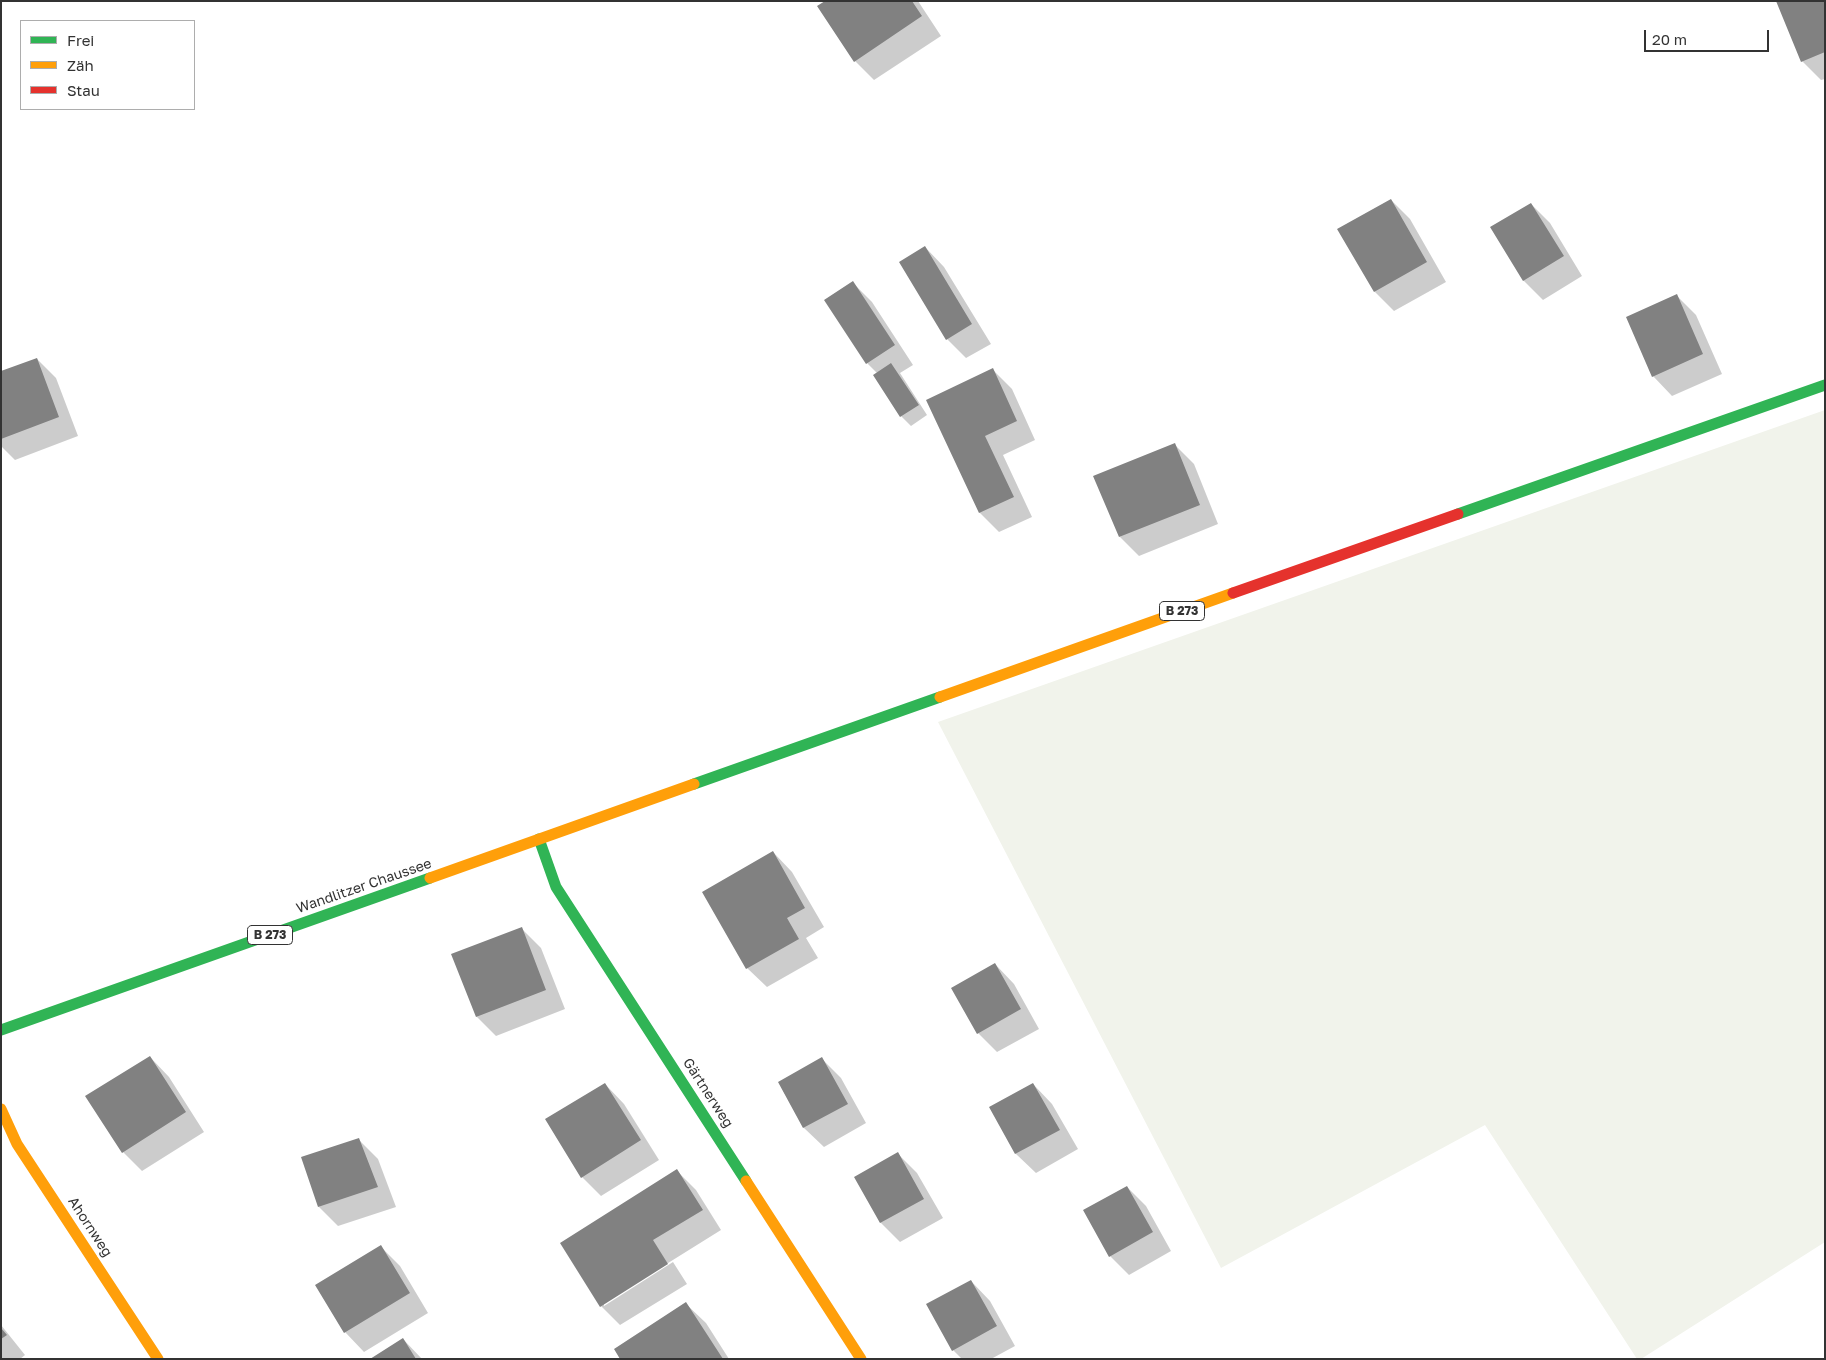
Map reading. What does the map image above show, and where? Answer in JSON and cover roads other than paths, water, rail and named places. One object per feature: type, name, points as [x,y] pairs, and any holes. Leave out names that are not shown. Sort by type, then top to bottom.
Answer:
[{"type":"main road","name":"B 273","points":[[539,840],[1040,661],[1825,385]]},
{"type":"main road","name":"Wandlitzer Chaussee","points":[[1,1030],[539,840]]},
{"type":"main road","name":"Gärtnerweg","points":[[539,840],[556,887],[861,1359]]},
{"type":"main road","name":"Ahornweg","points":[[1,1109],[17,1144],[158,1359]]}]
